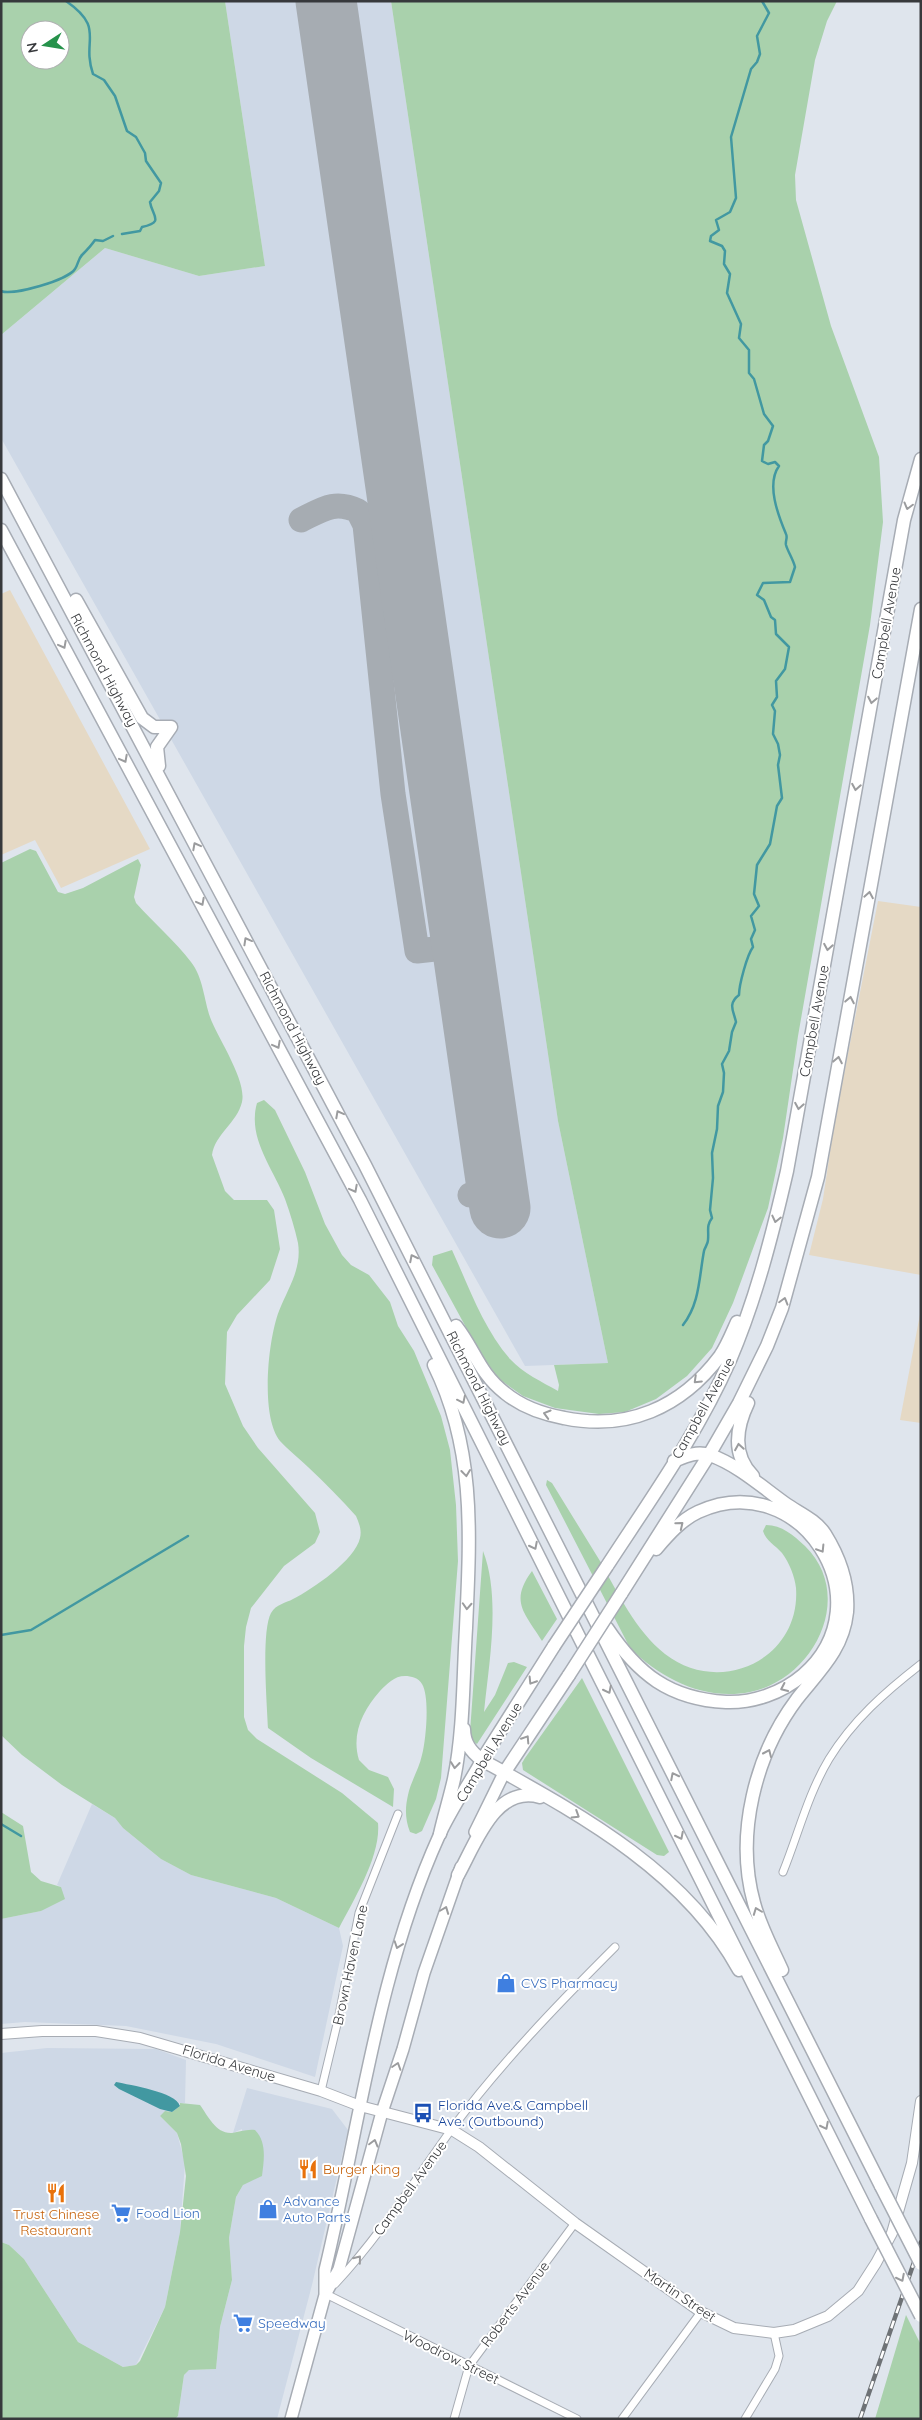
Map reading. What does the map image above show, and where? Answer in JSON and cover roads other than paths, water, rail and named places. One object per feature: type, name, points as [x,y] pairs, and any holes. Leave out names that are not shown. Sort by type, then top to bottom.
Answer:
[{"type":"highway","name":"Campbell Avenue","points":[[482,1760],[674,1461],[704,1411],[729,1362],[749,1313],[770,1246],[787,1171],[904,520],[921,459]]},
{"type":"highway","name":"Richmond Highway","points":[[1,479],[436,1301],[577,1582]]},
{"type":"highway","points":[[9,493],[25,510],[142,718],[154,727],[171,727],[161,739],[156,751],[162,781]]},
{"type":"highway","name":"Richmond Highway","points":[[1,530],[392,1263]]},
{"type":"highway","points":[[1,547],[24,587],[40,602]]},
{"type":"highway","name":"Campbell Avenue","points":[[504,1773],[569,1675],[709,1455],[739,1403],[767,1346],[782,1308],[818,1177],[921,609]]},
{"type":"highway","points":[[436,1301],[459,1329],[487,1377],[517,1402],[546,1415],[571,1420],[596,1422],[623,1420],[654,1412],[677,1398],[720,1356],[770,1246]]},
{"type":"highway","points":[[392,1263],[454,1412],[465,1461],[470,1498],[464,1664],[454,1778],[440,1834]]},
{"type":"highway","points":[[392,1263],[921,2316]]},
{"type":"highway","points":[[764,1487],[745,1468],[739,1452],[737,1433],[767,1346]]},
{"type":"highway","points":[[674,1461],[693,1453],[709,1455],[764,1487],[805,1515],[824,1532],[840,1562],[846,1584],[847,1612],[841,1640],[830,1660],[785,1718],[766,1756],[756,1783],[749,1814],[748,1875],[754,1904],[797,2004],[815,2053]]},
{"type":"highway","points":[[577,1582],[633,1662],[656,1681],[678,1694],[705,1701],[732,1702],[762,1697],[791,1685],[813,1666],[827,1646],[835,1623],[837,1596],[832,1568],[819,1546],[805,1528],[779,1511],[754,1504],[729,1504],[697,1513],[672,1531],[634,1572]]},
{"type":"highway","points":[[577,1582],[921,2264]]},
{"type":"highway","points":[[464,1664],[464,1732],[466,1743],[473,1753],[610,1837],[665,1878],[700,1914],[732,1957],[803,2082]]},
{"type":"highway","points":[[458,1875],[497,1808],[514,1798],[528,1794],[554,1801]]},
{"type":"main road","name":"Campbell Avenue","points":[[325,2295],[324,2270],[393,1961],[420,1881],[440,1834],[482,1760]]},
{"type":"main road","name":"Campbell Avenue","points":[[291,2419],[325,2295],[339,2269],[382,2112],[403,2049],[424,1973],[458,1875],[477,1828],[504,1773]]},
{"type":"street","points":[[783,1872],[812,1794],[829,1760],[853,1726],[880,1696],[921,1664]]},
{"type":"street","name":"Brown Haven Lane","points":[[321,2091],[338,2020],[359,1913],[398,1814]]},
{"type":"street","name":"Campbell Avenue","points":[[325,2295],[354,2264],[395,2212],[452,2130],[518,2048],[615,1947]]},
{"type":"street","name":"Florida Avenue","points":[[1,2034],[42,2030],[96,2031],[140,2038],[321,2091],[360,2106],[452,2130]]},
{"type":"street","name":"Martin Street","points":[[452,2130],[480,2147],[576,2223],[701,2312],[734,2328],[774,2333],[794,2330],[828,2316],[858,2291],[876,2263],[892,2233],[912,2163],[921,2101]]},
{"type":"street","name":"Roberts Avenue","points":[[454,2419],[469,2366],[576,2223]]},
{"type":"street","name":"Woodrow Street","points":[[325,2295],[577,2419]]},
{"type":"street","points":[[622,2419],[701,2312]]},
{"type":"street","points":[[745,2419],[775,2369],[779,2356],[774,2333]]},
{"type":"water","points":[[116,2082],[162,2093],[177,2101],[180,2106],[172,2112],[160,2109],[119,2089],[114,2085]]},
{"type":"waterway","points":[[66,1],[78,11],[89,27],[89,52],[93,74],[104,80],[115,96],[127,131],[136,137],[145,153],[146,161],[161,183],[159,191],[150,202],[155,221],[142,227],[140,231],[122,234]]},
{"type":"waterway","points":[[683,1325],[689,1317],[696,1299],[704,1251],[708,1241],[708,1226],[712,1218],[710,1210],[713,1178],[712,1153],[717,1129],[718,1106],[723,1092],[724,1073],[722,1064],[729,1051],[732,1032],[736,1022],[732,1005],[735,998],[739,995],[748,956],[753,947],[751,939],[755,930],[751,916],[759,906],[754,894],[757,865],[770,844],[777,806],[782,798],[778,765],[780,755],[778,744],[773,734],[775,711],[772,705],[777,697],[776,681],[785,669],[789,647],[776,634],[775,620],[771,617],[764,600],[757,595],[763,583],[790,582],[795,567],[786,545],[787,535],[780,518],[773,490],[775,473],[779,466],[775,462],[768,464],[762,461],[764,445],[768,441],[773,426],[764,414],[754,379],[749,373],[749,350],[739,338],[741,324],[727,293],[730,274],[724,264],[725,251],[722,246],[710,241],[711,236],[719,230],[716,220],[730,212],[736,198],[731,137],[751,69],[757,62],[760,54],[757,36],[769,13],[762,1]]},
{"type":"waterway","points":[[1,291],[28,289],[62,278],[75,269],[81,257],[95,240],[103,241],[113,236]]},
{"type":"waterway","points":[[1,1635],[31,1630],[188,1536]]},
{"type":"waterway","points":[[1,1824],[21,1836]]},
{"type":"railway","points":[[860,2419],[921,2242]]},
{"type":"place","name":"CVS Pharmacy","points":[[506,1983]]},
{"type":"place","name":"Florida Ave.& Campbell Ave. (Outbound)","points":[[423,2113]]},
{"type":"place","name":"Burger King","points":[[308,2169]]},
{"type":"place","name":"Trust Chinese Restaurant","points":[[56,2193]]},
{"type":"place","name":"Advance Auto Parts","points":[[268,2209]]},
{"type":"place","name":"Food Lion","points":[[121,2213]]},
{"type":"place","name":"Speedway","points":[[243,2323]]}]
